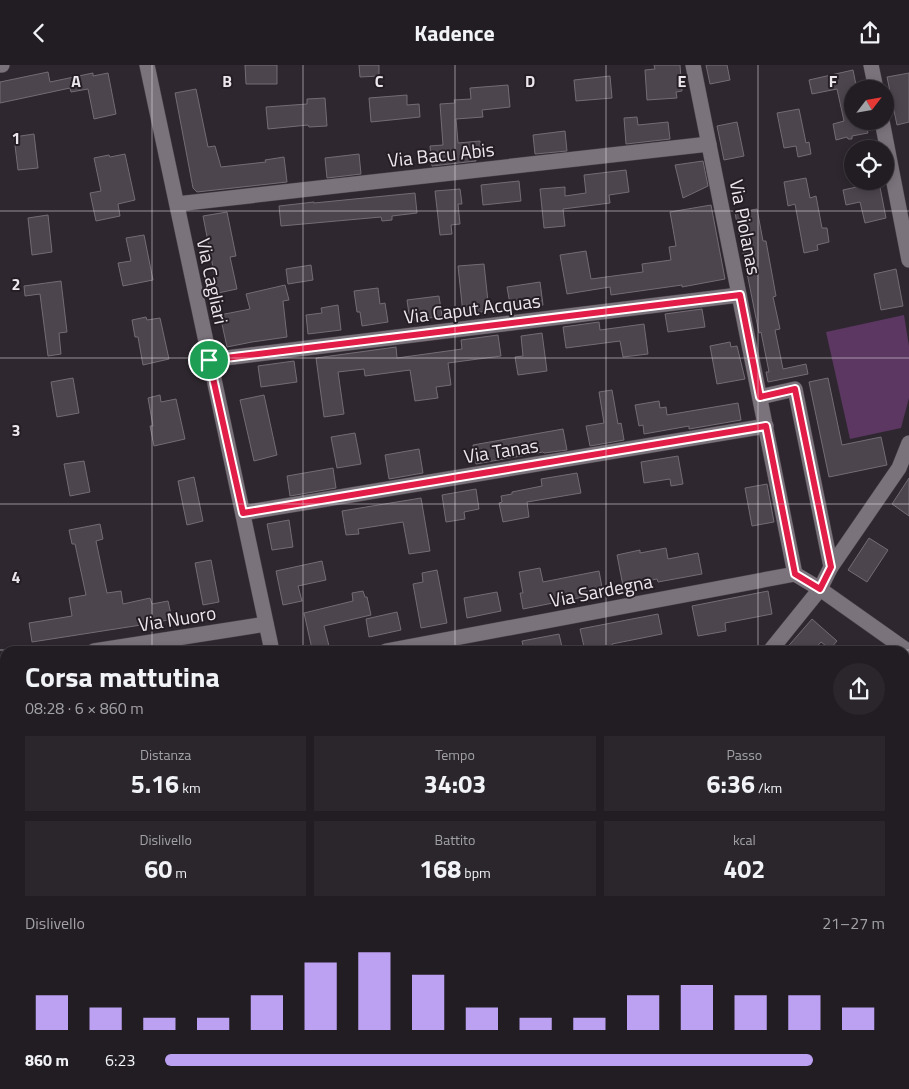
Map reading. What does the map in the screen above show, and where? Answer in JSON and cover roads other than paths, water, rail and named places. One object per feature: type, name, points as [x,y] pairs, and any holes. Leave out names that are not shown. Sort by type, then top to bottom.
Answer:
[{"type":"street","name":"Via Cagliari","points":[[147,65],[271,646]]},
{"type":"street","name":"Via Piolanas","points":[[693,65],[795,574]]},
{"type":"street","points":[[871,65],[874,80]]},
{"type":"street","points":[[884,130],[909,260]]},
{"type":"street","name":"Via Bacu Abis","points":[[177,204],[709,144]]},
{"type":"street","name":"Via Caput Acquas","points":[[209,360],[740,295]]},
{"type":"street","points":[[760,397],[795,389],[831,567]]},
{"type":"street","name":"Via Tanas","points":[[243,513],[766,426]]},
{"type":"street","points":[[774,646],[820,589],[831,567],[899,469],[909,443]]},
{"type":"street","points":[[795,574],[820,589],[901,646]]},
{"type":"street","name":"Via Sardegna","points":[[413,646],[795,574]]},
{"type":"street","name":"Via Nuoro","points":[[156,646],[180,644],[266,623]]}]
